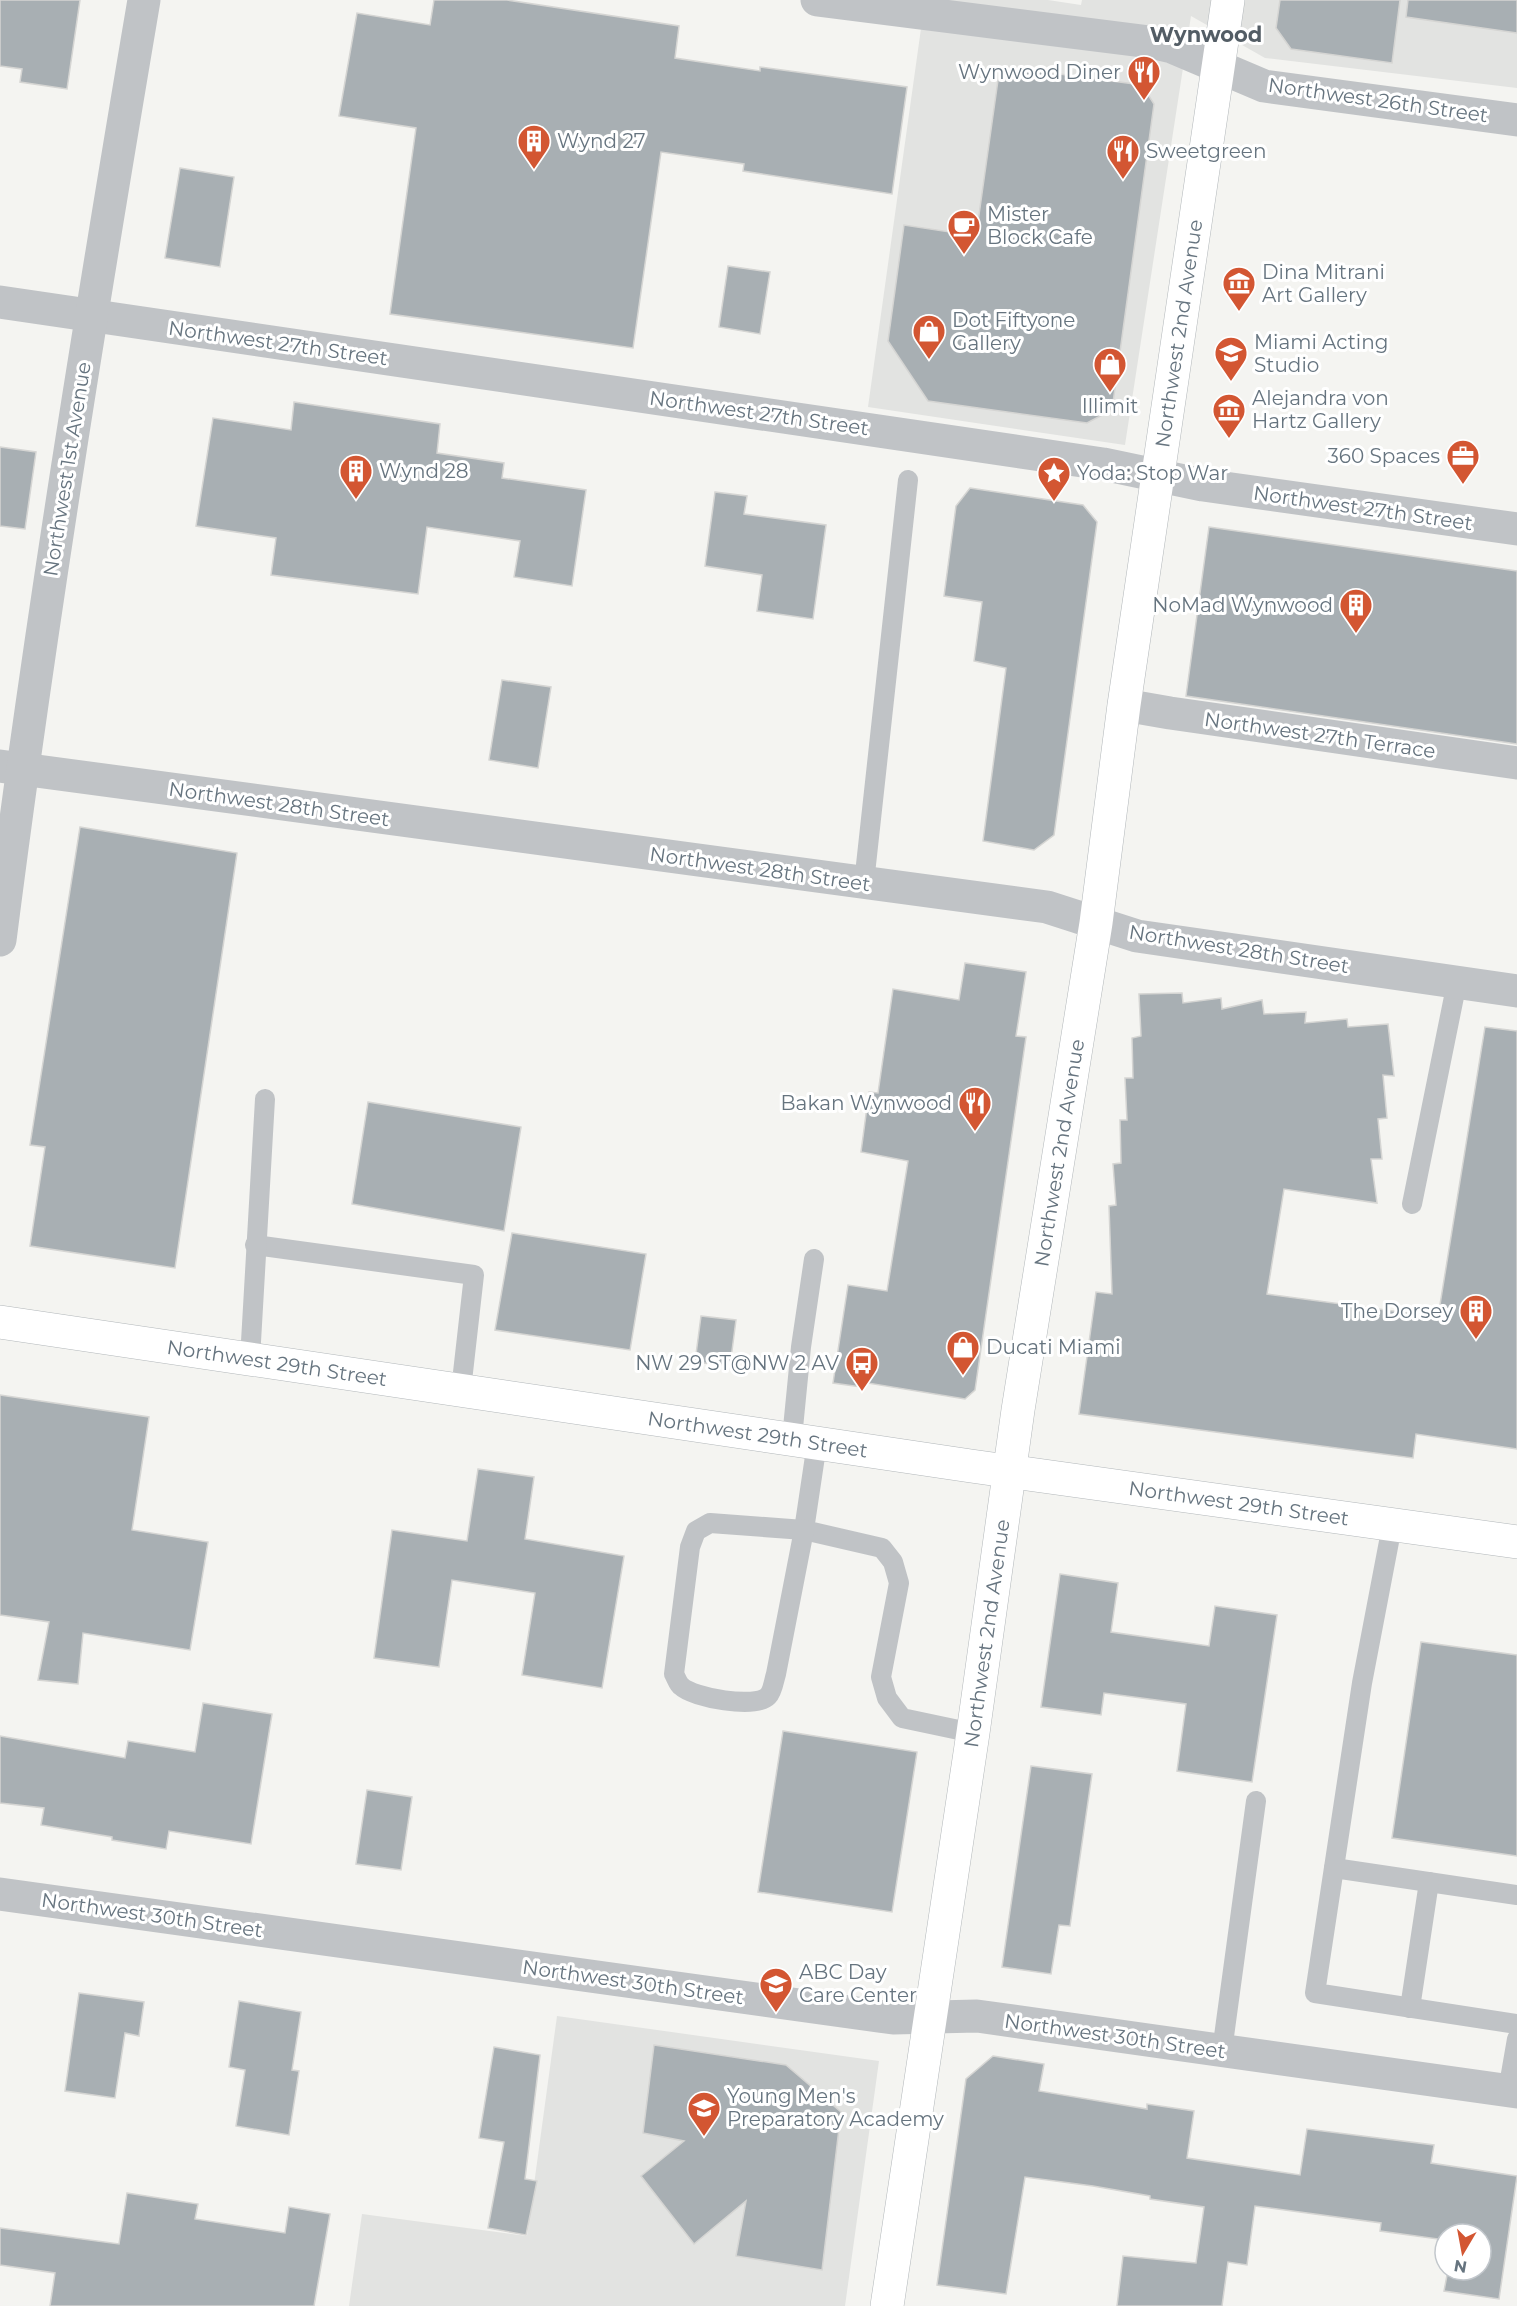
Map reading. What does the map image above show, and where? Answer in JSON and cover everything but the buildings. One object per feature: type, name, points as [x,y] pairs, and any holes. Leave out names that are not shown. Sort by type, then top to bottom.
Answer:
[{"type":"street","name":"Northwest 1st Avenue","points":[[0,940],[11,767],[144,0]]},
{"type":"street","name":"Northwest 26th Street","points":[[818,0],[1150,42],[1172,47],[1219,65],[1264,86],[1517,120]]},
{"type":"street","name":"Northwest 2nd Avenue","points":[[887,2306],[973,1733],[1009,1471],[1095,923],[1124,705],[1228,0]]},
{"type":"street","name":"Northwest 27th Street","points":[[0,302],[1103,464],[1203,485],[1517,529]]},
{"type":"street","name":"Northwest 27th Terrace","points":[[1124,705],[1517,763]]},
{"type":"street","name":"Northwest 28th Street","points":[[11,767],[1047,907],[1137,936],[1517,991]]},
{"type":"street","name":"Northwest 29th Street","points":[[0,1322],[1009,1471],[1517,1542]]},
{"type":"street","name":"Northwest 30th Street","points":[[0,1894],[893,2018],[977,2016],[1513,2091]]},
{"type":"lane","points":[[864,884],[909,480]]},
{"type":"lane","points":[[1412,1204],[1457,982]]},
{"type":"lane","points":[[250,1359],[265,1099]]},
{"type":"lane","points":[[255,1245],[474,1275],[461,1390]]},
{"type":"lane","points":[[814,1258],[801,1347],[805,1441],[804,1530],[770,1695],[759,1702],[733,1702],[699,1695],[681,1686],[674,1674],[690,1547],[696,1531],[710,1523],[804,1530],[882,1548],[893,1562],[899,1583],[881,1677],[887,1698],[902,1718],[973,1733]]},
{"type":"lane","points":[[1392,1526],[1362,1683],[1315,1993],[1517,2024]]},
{"type":"lane","points":[[1222,2051],[1256,1801]]},
{"type":"lane","points":[[1334,1868],[1517,1895]]},
{"type":"lane","points":[[1410,2008],[1429,1882]]},
{"type":"lane","points":[[1513,2091],[1517,2039]]},
{"type":"shaded area","points":[[925,0],[1048,0],[1081,5],[1082,0],[1517,0],[1517,88],[1265,58],[1191,16],[1125,445],[868,407]]},
{"type":"shaded area","name":"Young Men's Preparatory Academy","points":[[557,2016],[879,2061],[845,2306],[349,2306],[362,2214],[527,2236]]},
{"type":"place","name":"Wynwood Diner","points":[[1144,101]]},
{"type":"place","name":"Wynd 27","points":[[534,170]]},
{"type":"place","name":"Sweetgreen","points":[[1123,180]]},
{"type":"place","name":"Mister Block Cafe","points":[[964,255]]},
{"type":"place","name":"Dina Mitrani Art Gallery","points":[[1239,312]]},
{"type":"place","name":"Dot Fiftyone Gallery","points":[[929,360]]},
{"type":"place","name":"Miami Acting Studio","points":[[1231,382]]},
{"type":"place","name":"Illimit","points":[[1110,393]]},
{"type":"place","name":"Alejandra von Hartz Gallery","points":[[1229,439]]},
{"type":"place","name":"360 Spaces","points":[[1463,485]]},
{"type":"place","name":"Wynd 28","points":[[356,500]]},
{"type":"place","name":"Yoda: Stop War","points":[[1054,502]]},
{"type":"place","name":"NoMad Wynwood","points":[[1356,634]]},
{"type":"place","name":"Bakan Wynwood","points":[[975,1132]]},
{"type":"place","name":"The Dorsey","points":[[1476,1340]]},
{"type":"place","name":"Ducati Miami","points":[[963,1376]]},
{"type":"place","name":"NW 29 ST@NW 2 AV","points":[[862,1392]]},
{"type":"place","name":"ABC Day Care Center","points":[[776,2013]]},
{"type":"place","name":"Young Men's Preparatory Academy","points":[[704,2137]]},
{"type":"district","name":"Wynwood","points":[[1206,35]]}]
